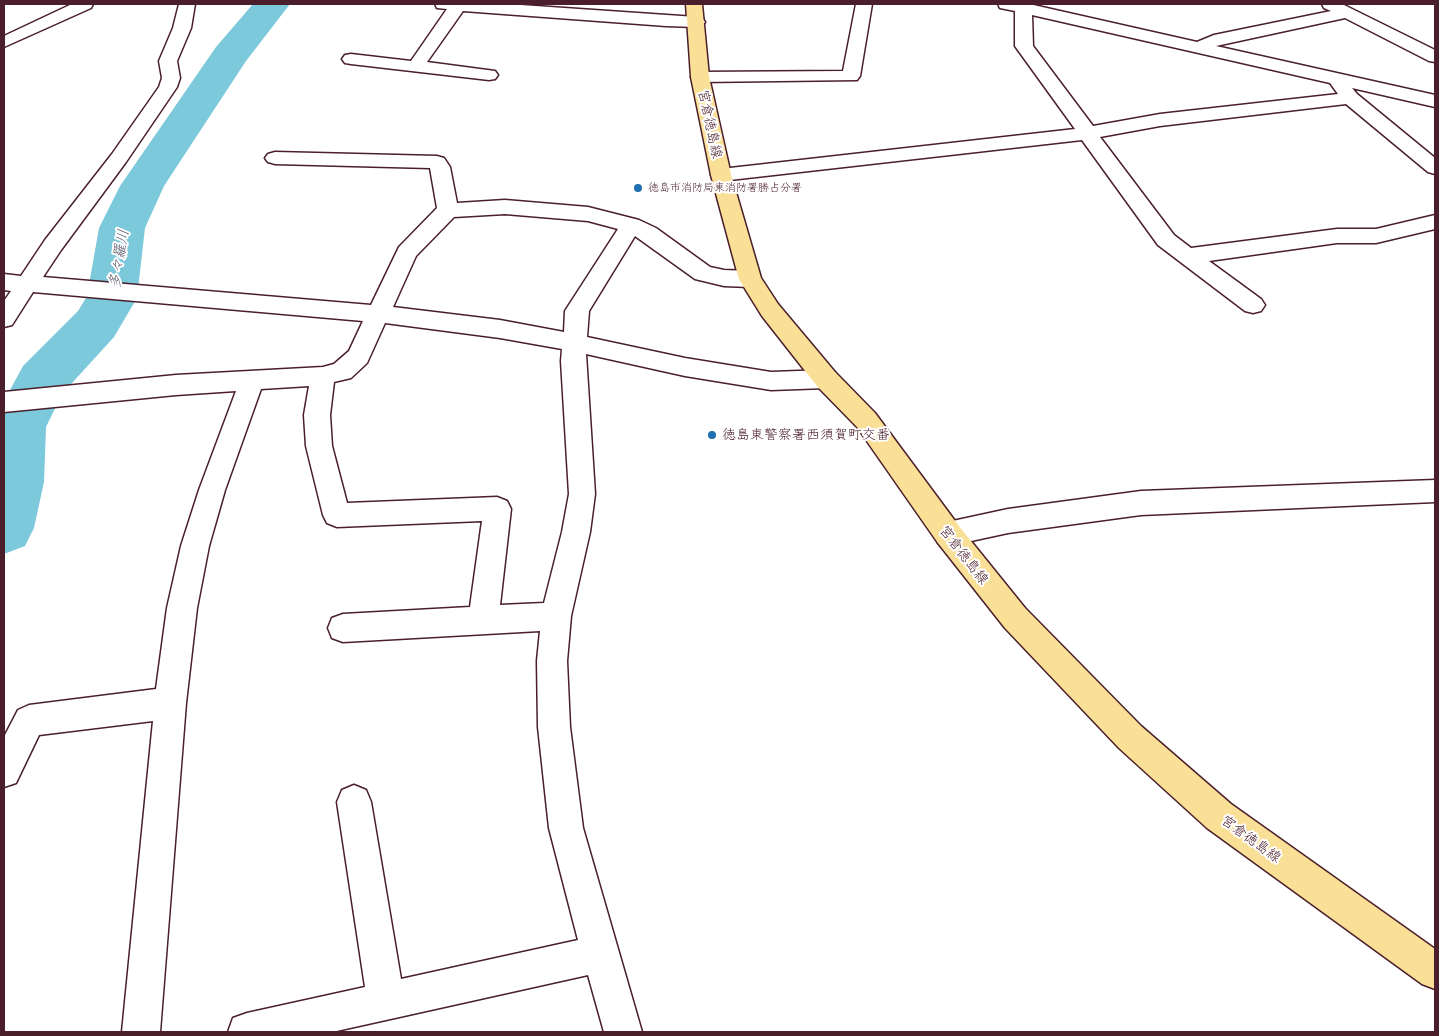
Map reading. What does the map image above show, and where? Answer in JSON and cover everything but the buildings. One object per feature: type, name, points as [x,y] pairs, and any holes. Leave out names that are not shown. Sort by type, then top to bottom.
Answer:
[{"type":"main road","name":"宮倉徳島線","points":[[695,13],[700,77],[721,175],[750,279],[770,310],[826,379],[866,420],[948,534],[1015,618],[1137,744],[1219,816],[1435,971]]},
{"type":"street","points":[[4,42],[85,4]]},
{"type":"street","points":[[4,319],[15,283],[53,245],[119,158],[168,87],[171,78],[168,61],[182,28],[187,4]]},
{"type":"street","points":[[416,66],[450,4],[695,13]]},
{"type":"street","points":[[700,77],[851,76],[864,4]]},
{"type":"street","points":[[1253,305],[1166,240],[1024,46],[1022,4],[1435,101]]},
{"type":"street","points":[[1328,4],[1435,57]]},
{"type":"street","points":[[1201,47],[1214,40],[1346,13]]},
{"type":"street","points":[[4,51],[30,38],[40,30],[38,26]]},
{"type":"street","points":[[351,59],[489,75]]},
{"type":"street","points":[[1338,79],[1340,87],[1350,98],[1435,168]]},
{"type":"street","points":[[721,175],[1088,133],[1160,120],[1350,98]]},
{"type":"street","points":[[275,158],[437,162],[448,210]]},
{"type":"street","points":[[5,402],[176,385],[322,376],[342,371],[358,357],[407,252],[448,210],[505,207],[588,214],[631,225],[648,233],[703,273],[724,278],[750,279]]},
{"type":"street","points":[[1187,256],[1337,236],[1376,236],[1435,222]]},
{"type":"street","points":[[622,1032],[566,828],[554,727],[552,660],[556,616],[576,532],[582,494],[574,386],[577,311],[631,225]]},
{"type":"street","points":[[15,283],[379,314],[500,329],[685,367],[771,381],[826,379]]},
{"type":"street","points":[[322,376],[317,415],[319,446],[337,515],[497,509],[483,620]]},
{"type":"street","points":[[142,1032],[170,703],[182,608],[195,546],[212,490],[252,381]]},
{"type":"street","points":[[948,534],[1008,521],[1141,503],[1435,490]]},
{"type":"street","points":[[343,628],[556,616]]},
{"type":"street","points":[[4,772],[29,722],[170,703]]},
{"type":"street","points":[[354,802],[386,1002]]},
{"type":"street","points":[[247,1032],[600,954]]},
{"type":"waterway","name":"多々羅川","points":[[4,528],[15,482],[18,427],[42,381],[96,324],[112,298],[122,228],[142,186],[230,55],[272,4]]},
{"type":"place","name":"徳島市消防局東消防署勝占分署","points":[[638,188]]},
{"type":"place","name":"徳島東警察署西須賀町交番","points":[[712,435]]}]
